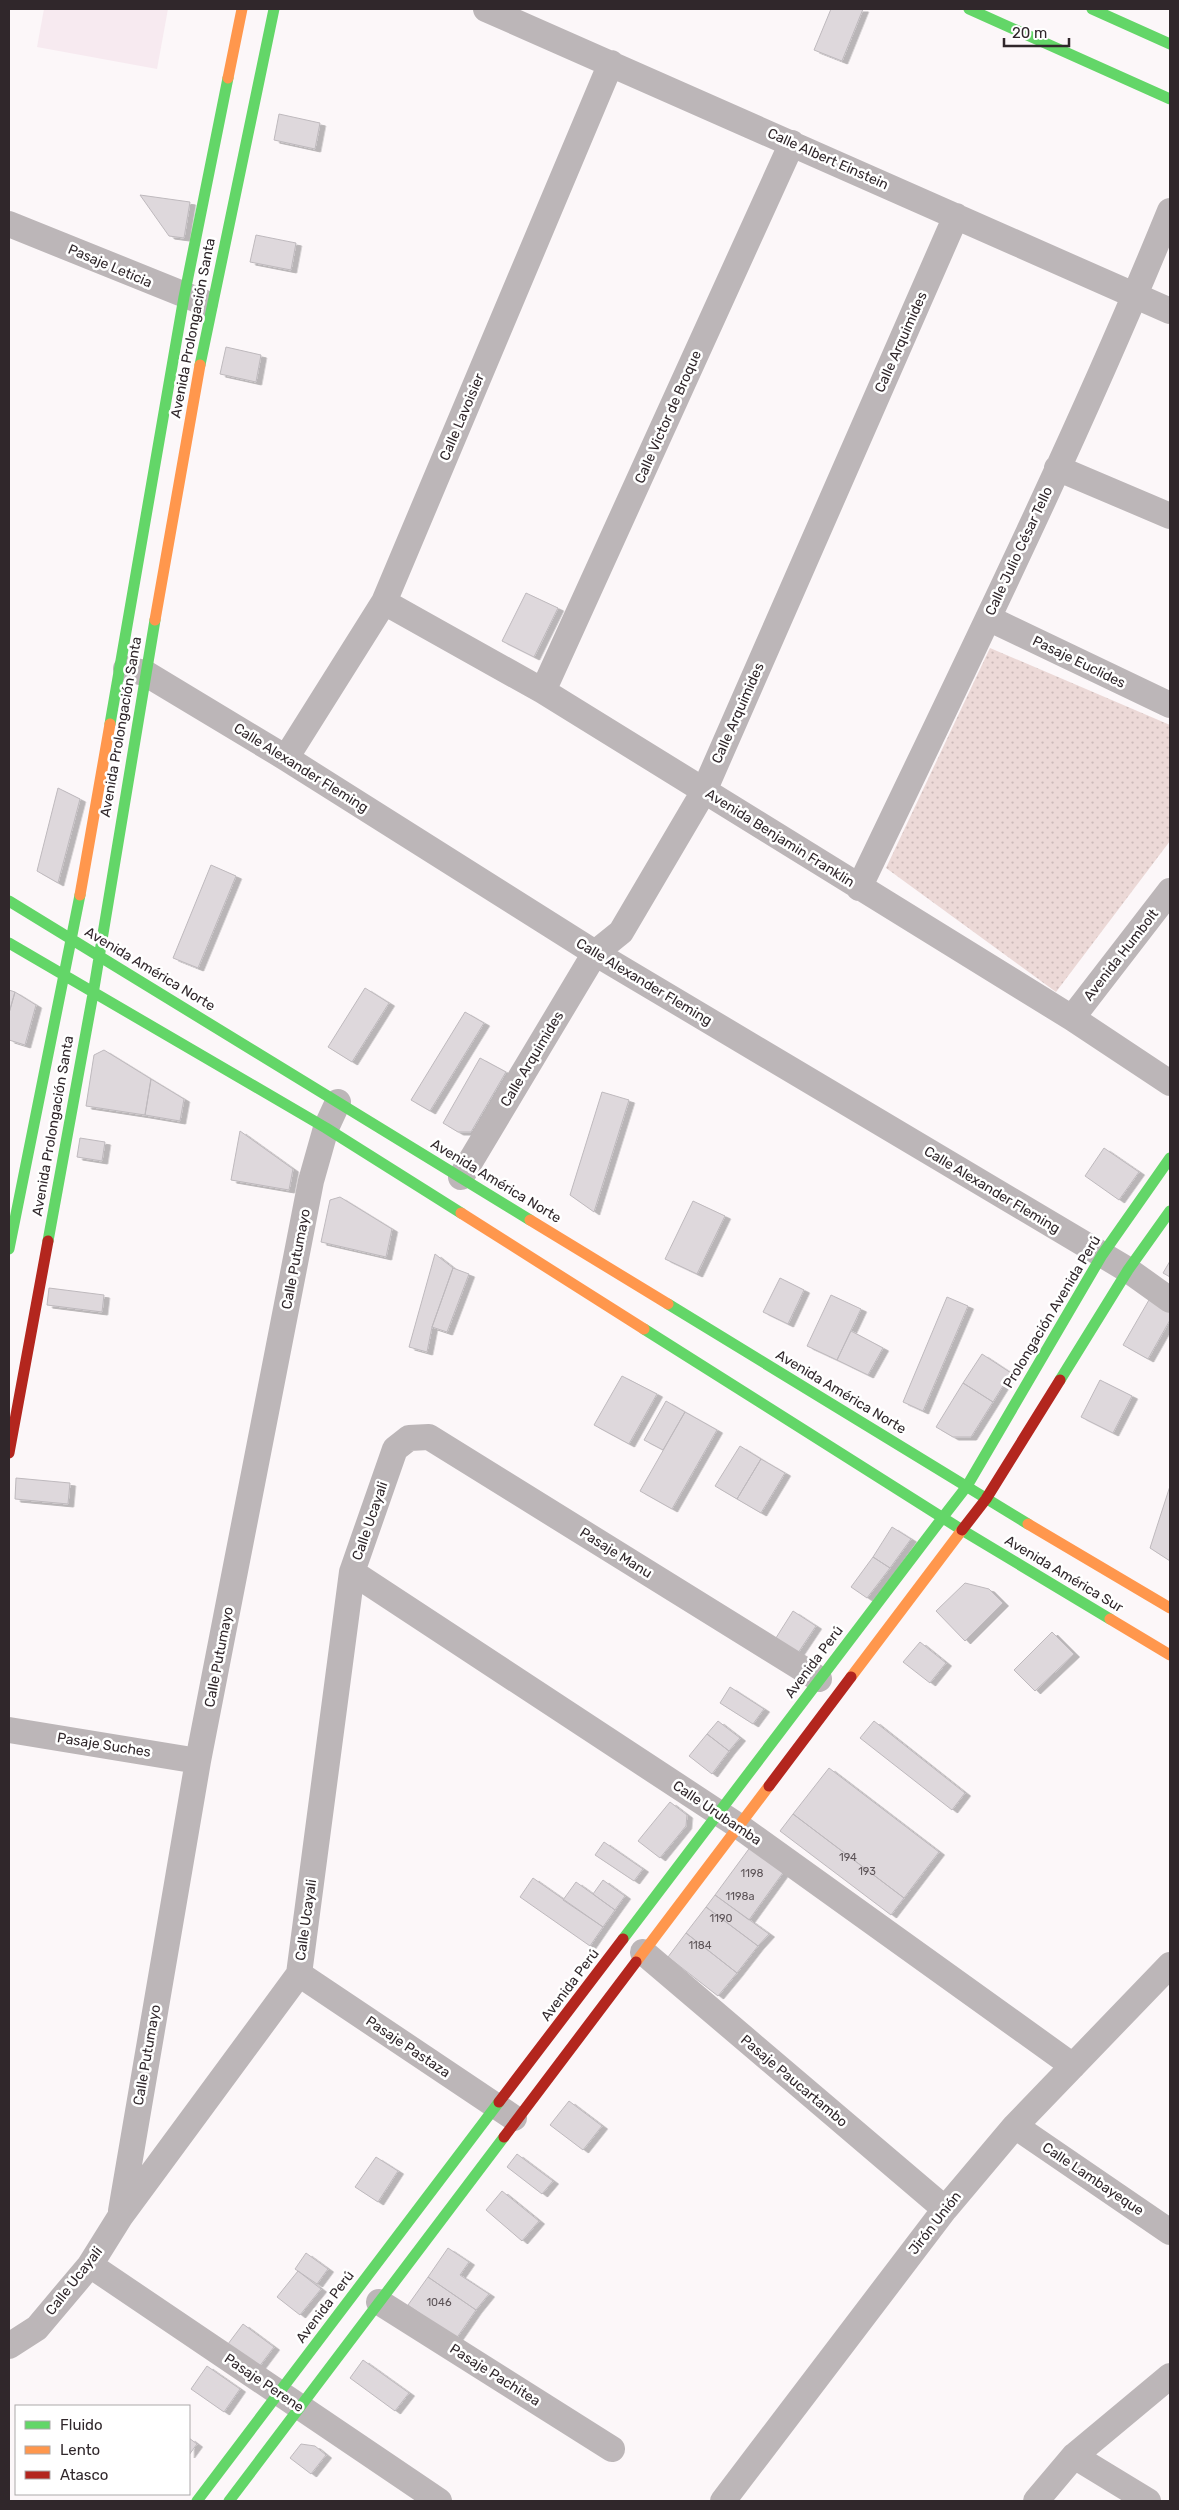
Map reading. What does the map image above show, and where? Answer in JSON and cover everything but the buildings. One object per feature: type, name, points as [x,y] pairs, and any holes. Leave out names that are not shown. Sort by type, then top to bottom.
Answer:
[{"type":"main road","name":"Avenida Prolongación Santa","points":[[9,1453],[93,994],[145,673],[143,609],[184,297],[242,9]]},
{"type":"main road","name":"Avenida Prolongación Santa","points":[[9,1249],[72,939],[118,667],[143,609],[211,305],[274,9]]},
{"type":"main road","points":[[969,9],[1170,99]]},
{"type":"main road","points":[[1092,9],[1170,44]]},
{"type":"main road","name":"Avenida América Norte","points":[[9,901],[966,1486]]},
{"type":"main road","points":[[9,943],[93,994],[326,1128],[943,1517]]},
{"type":"main road","name":"Prolongación Avenida Perú","points":[[966,1486],[1102,1255],[1170,1158]]},
{"type":"main road","points":[[986,1499],[1128,1270],[1170,1211]]},
{"type":"main road","name":"Avenida Perú","points":[[197,2501],[379,2302],[506,2113],[643,1952],[819,1679],[966,1486]]},
{"type":"main road","name":"Avenida América Sur","points":[[966,1486],[1170,1608]]},
{"type":"main road","name":"Avenida Perú","points":[[229,2501],[290,2400],[506,2113],[729,1820],[986,1499]]},
{"type":"main road","name":"Avenida América Sur","points":[[943,1517],[1170,1655]]},
{"type":"street","name":"Calle Albert Einstein","points":[[486,9],[1170,311]]},
{"type":"street","name":"Calle Lavoisier","points":[[286,758],[384,602],[612,63]]},
{"type":"street","name":"Calle Victor de Broque","points":[[543,691],[792,143]]},
{"type":"street","name":"Calle Julio César Tello","points":[[859,888],[988,618],[1057,468],[1135,296],[1170,211]]},
{"type":"street","name":"Calle Arquimides","points":[[460,1177],[595,953],[621,932],[704,791],[956,216]]},
{"type":"street","name":"Pasaje Leticia","points":[[9,224],[184,297],[211,305]]},
{"type":"street","points":[[1057,468],[1170,516]]},
{"type":"street","name":"Avenida Benjamin Franklin","points":[[384,602],[543,691],[1072,1018],[1170,1083]]},
{"type":"street","name":"Pasaje Euclides","points":[[988,618],[1170,705]]},
{"type":"street","name":"Calle Alexander Fleming","points":[[118,667],[145,673],[286,758],[595,953],[1128,1270],[1170,1300]]},
{"type":"street","name":"Avenida Humbolt","points":[[1072,1018],[1170,891]]},
{"type":"street","name":"Calle Putumayo","points":[[120,2217],[198,1760],[311,1181],[326,1128],[338,1102]]},
{"type":"street","name":"Pasaje Manu","points":[[409,1438],[429,1437],[819,1679]]},
{"type":"street","name":"Calle Ucayali","points":[[9,2346],[37,2328],[90,2265],[120,2217],[299,1974],[352,1572],[395,1449],[409,1438]]},
{"type":"street","name":"Calle Urubamba","points":[[352,1572],[729,1820],[1073,2066]]},
{"type":"street","name":"Pasaje Suches","points":[[9,1730],[198,1760]]},
{"type":"street","name":"Pasaje Paucartambo","points":[[643,1952],[945,2209]]},
{"type":"street","name":"Jirón Unión","points":[[722,2501],[945,2209],[1015,2126],[1170,1965]]},
{"type":"street","name":"Pasaje Pastaza","points":[[299,1974],[506,2113]]},
{"type":"street","name":"Calle Lambayeque","points":[[1015,2126],[1170,2232]]},
{"type":"street","name":"Pasaje Perene","points":[[90,2265],[438,2501]]},
{"type":"street","name":"Pasaje Pachitea","points":[[379,2302],[612,2449]]},
{"type":"street","points":[[1036,2501],[1074,2456],[1170,2376]]},
{"type":"street","points":[[1074,2456],[1148,2501]]},
{"type":"shaded area","points":[[44,9],[168,9],[157,69],[37,47]]},
{"type":"shaded area","points":[[990,648],[1170,725],[1170,841],[1056,992],[886,868]]},
{"type":"traffic: fast","points":[[200,365],[274,9]]},
{"type":"traffic: fast","points":[[969,9],[1170,99]]},
{"type":"traffic: fast","points":[[1092,9],[1170,44]]},
{"type":"traffic: fast","points":[[110,724],[184,297],[228,78]]},
{"type":"traffic: fast","points":[[48,1241],[93,994],[155,620]]},
{"type":"traffic: fast","points":[[9,1249],[80,895]]},
{"type":"traffic: fast","points":[[9,901],[530,1220]]},
{"type":"traffic: fast","points":[[9,943],[326,1128],[461,1213]]},
{"type":"traffic: fast","points":[[943,1517],[967,1486],[1102,1255],[1170,1158]]},
{"type":"traffic: fast","points":[[1060,1380],[1128,1270],[1170,1211]]},
{"type":"traffic: fast","points":[[668,1304],[1028,1524]]},
{"type":"traffic: fast","points":[[644,1329],[962,1530],[1110,1619]]},
{"type":"traffic: fast","points":[[623,1939],[943,1517]]},
{"type":"traffic: fast","points":[[197,2501],[499,2102]]},
{"type":"traffic: fast","points":[[229,2501],[504,2137]]},
{"type":"traffic: slow","points":[[228,78],[242,9]]},
{"type":"traffic: slow","points":[[155,620],[200,365]]},
{"type":"traffic: slow","points":[[80,895],[110,724]]},
{"type":"traffic: slow","points":[[461,1213],[644,1329]]},
{"type":"traffic: slow","points":[[530,1220],[668,1304]]},
{"type":"traffic: slow","points":[[1028,1524],[1170,1608]]},
{"type":"traffic: slow","points":[[851,1677],[962,1530]]},
{"type":"traffic: slow","points":[[1110,1619],[1170,1655]]},
{"type":"traffic: slow","points":[[636,1962],[769,1786]]},
{"type":"traffic: jam","points":[[9,1453],[48,1241]]},
{"type":"traffic: jam","points":[[962,1530],[986,1499],[1060,1380]]},
{"type":"traffic: jam","points":[[769,1786],[851,1677]]},
{"type":"traffic: jam","points":[[499,2102],[623,1939]]},
{"type":"traffic: jam","points":[[504,2137],[636,1962]]}]
